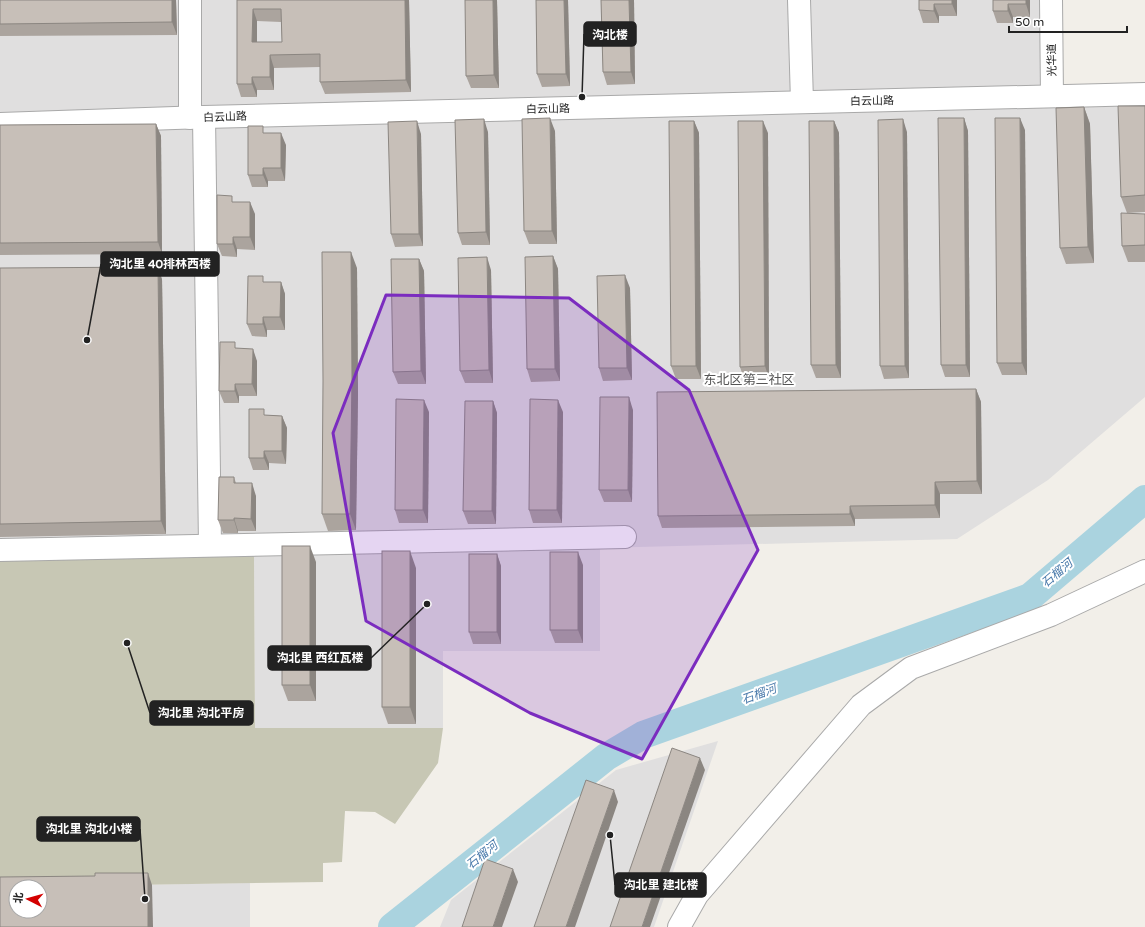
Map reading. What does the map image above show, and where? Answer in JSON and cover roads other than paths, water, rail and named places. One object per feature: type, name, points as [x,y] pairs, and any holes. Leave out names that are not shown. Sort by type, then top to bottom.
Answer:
[{"type":"street","points":[[190,0],[197,118],[210,545]]},
{"type":"street","points":[[799,0],[802,102]]},
{"type":"street","name":"光华道","points":[[1051,0],[1052,96]]},
{"type":"street","name":"白云山路","points":[[0,124],[1145,94]]},
{"type":"street","points":[[0,550],[625,537]]},
{"type":"street","points":[[680,927],[697,895],[861,705],[910,668],[1051,615],[1145,571]]},
{"type":"waterway","name":"石榴河","points":[[392,927],[606,757],[643,735],[1030,597],[1145,499]]},
{"type":"place","name":"沟北楼","points":[[582,97]]},
{"type":"place","name":"沟北里 40排林西楼","points":[[87,340]]},
{"type":"place","name":"沟北里 西红瓦楼","points":[[427,604]]},
{"type":"place","name":"沟北里 沟北平房","points":[[127,643]]},
{"type":"place","name":"沟北里 建北楼","points":[[610,835]]},
{"type":"place","name":"沟北里 沟北小楼","points":[[145,899]]},
{"type":"district","name":"东北区第三社区","points":[[749,380]]}]
